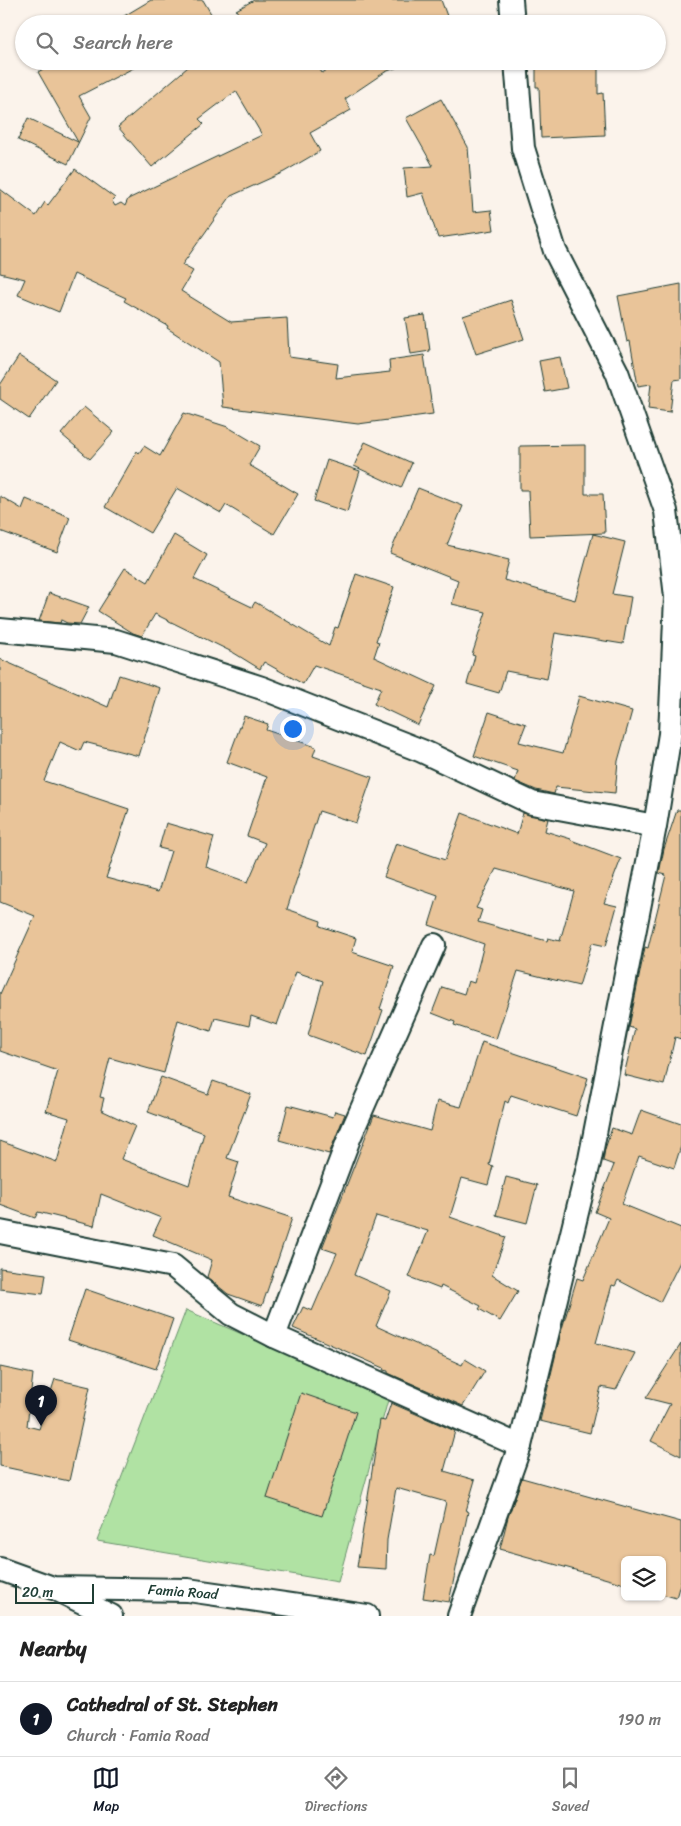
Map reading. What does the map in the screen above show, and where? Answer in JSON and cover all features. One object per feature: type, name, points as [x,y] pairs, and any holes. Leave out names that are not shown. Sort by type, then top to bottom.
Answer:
[{"type":"street","points":[[511,0],[512,15]]},
{"type":"street","points":[[459,1616],[520,1446],[590,1159],[655,826],[670,734],[676,597],[666,511],[617,372],[555,251],[523,148],[517,70]]},
{"type":"street","points":[[0,630],[116,641],[262,688],[422,750],[532,802],[655,826]]},
{"type":"street","points":[[274,1336],[350,1136],[434,945]]},
{"type":"street","points":[[0,1232],[173,1266],[231,1314],[274,1336],[520,1446]]},
{"type":"street","name":"Famia Road","points":[[0,1570],[53,1588],[188,1590],[367,1616]]},
{"type":"street","points":[[53,1588],[111,1616]]},
{"type":"green space","points":[[186,1310],[372,1390],[388,1400],[338,1582],[97,1541]]},
{"type":"building","points":[[151,0],[203,0],[212,15],[126,15]]},
{"type":"building","points":[[254,0],[441,0],[447,15],[240,15],[236,10]]},
{"type":"building","points":[[41,70],[130,70],[79,96],[91,117],[68,164],[18,140],[28,118],[78,142],[38,72]]},
{"type":"building","points":[[184,70],[320,70],[322,73],[327,70],[390,70],[345,99],[351,110],[310,133],[320,151],[284,172],[231,196],[182,265],[193,271],[181,291],[231,322],[287,318],[289,357],[338,364],[336,378],[390,372],[389,360],[424,355],[433,414],[358,424],[223,407],[219,362],[167,328],[168,326],[124,301],[126,298],[74,274],[59,312],[18,295],[25,279],[0,273],[0,189],[36,216],[45,202],[48,205],[75,169],[115,198],[112,201],[115,206],[121,203],[125,206],[128,199],[262,135],[236,91],[199,119],[204,124],[152,167],[118,127]]},
{"type":"building","points":[[536,70],[598,70],[598,94],[603,93],[605,135],[541,138],[539,87],[536,87]]},
{"type":"building","points":[[441,99],[468,147],[473,212],[491,210],[494,230],[438,238],[423,193],[407,197],[404,168],[433,166],[406,118]]},
{"type":"building","points":[[681,284],[681,379],[674,380],[670,412],[648,409],[651,384],[638,386],[630,341],[627,342],[618,296]]},
{"type":"building","points":[[511,300],[524,339],[476,354],[463,316]]},
{"type":"building","points":[[425,315],[430,351],[411,354],[405,318]]},
{"type":"building","points":[[19,356],[56,380],[29,419],[0,399],[0,385]]},
{"type":"building","points":[[560,357],[567,388],[545,392],[539,361]]},
{"type":"building","points":[[84,407],[114,432],[90,459],[61,434]]},
{"type":"building","points":[[184,413],[228,427],[260,446],[249,465],[298,494],[274,534],[226,505],[221,513],[177,488],[150,533],[105,507],[137,451],[139,453],[144,446],[160,456]]},
{"type":"building","points":[[365,442],[412,463],[401,488],[354,466]]},
{"type":"building","points":[[585,445],[585,494],[603,494],[605,533],[530,536],[528,490],[520,490],[520,446]]},
{"type":"building","points":[[327,460],[360,471],[347,512],[314,501]]},
{"type":"building","points":[[418,488],[463,506],[447,545],[509,560],[504,580],[575,600],[593,534],[625,542],[612,594],[631,597],[623,644],[555,633],[547,679],[506,671],[499,693],[467,684],[475,656],[472,655],[486,612],[452,604],[458,580],[390,553]]},
{"type":"building","points":[[0,496],[22,509],[26,499],[70,517],[57,552],[0,531]]},
{"type":"building","points":[[174,535],[207,555],[194,579],[252,607],[255,602],[329,646],[335,627],[338,628],[356,574],[394,587],[376,641],[379,642],[374,657],[436,686],[418,725],[374,704],[381,688],[314,665],[303,684],[264,662],[260,669],[234,653],[155,614],[142,636],[133,633],[98,611],[125,568],[148,582]]},
{"type":"building","points":[[49,593],[89,607],[80,624],[67,623],[61,620],[60,623],[39,621]]},
{"type":"building","points":[[0,659],[108,707],[119,675],[160,688],[139,756],[84,742],[80,751],[60,742],[44,781],[129,809],[106,878],[158,892],[171,851],[159,848],[166,823],[214,837],[206,867],[248,882],[265,843],[247,836],[267,777],[227,762],[244,716],[268,724],[266,730],[316,747],[313,756],[372,777],[356,823],[319,811],[287,909],[321,921],[320,926],[356,938],[352,952],[394,966],[380,1009],[383,1010],[367,1056],[308,1035],[323,981],[296,972],[277,1025],[251,1016],[249,1026],[215,1018],[211,1031],[178,1020],[164,1073],[110,1058],[100,1097],[104,1098],[101,1110],[135,1126],[121,1159],[189,1185],[204,1133],[148,1112],[161,1077],[208,1094],[213,1081],[251,1094],[227,1158],[239,1162],[228,1197],[292,1218],[262,1306],[228,1294],[207,1277],[212,1260],[153,1235],[161,1218],[101,1194],[94,1226],[38,1212],[35,1218],[0,1205],[0,1141],[57,1162],[69,1118],[46,1111],[58,1071],[0,1051],[0,994],[35,916],[0,902]]},
{"type":"building","points":[[579,696],[632,711],[618,761],[615,793],[556,787],[554,794],[536,790],[515,781],[518,771],[474,756],[489,712],[526,724],[519,742],[563,753]]},
{"type":"building","points":[[677,810],[681,810],[681,1039],[675,1037],[664,1085],[624,1075],[635,1029],[629,1027],[645,947],[648,948],[666,875],[659,873],[664,849]]},
{"type":"building","points":[[462,813],[517,834],[523,813],[548,819],[545,831],[621,859],[604,903],[617,906],[606,946],[592,943],[579,986],[518,971],[496,1039],[454,1025],[455,1022],[432,1013],[442,987],[464,994],[468,981],[474,983],[484,944],[429,925],[438,896],[384,877],[396,843],[445,860]],"holes":[[[496,869],[574,891],[560,941],[548,938],[547,941],[478,922],[482,910],[476,908]]]},
{"type":"building","points":[[482,1042],[588,1078],[576,1116],[511,1095],[508,1103],[505,1101],[489,1165],[493,1166],[488,1185],[462,1178],[450,1217],[506,1237],[492,1275],[518,1291],[500,1321],[479,1309],[481,1306],[441,1286],[440,1289],[409,1277],[428,1231],[376,1216],[354,1275],[391,1291],[376,1326],[462,1365],[465,1359],[485,1371],[463,1406],[388,1373],[388,1371],[383,1370],[384,1368],[293,1328],[303,1307],[312,1311],[337,1253],[322,1248],[374,1115],[430,1131],[437,1101],[461,1107]]},
{"type":"building","points":[[288,1105],[333,1117],[335,1111],[345,1114],[329,1154],[279,1140]]},
{"type":"building","points":[[641,1110],[681,1124],[681,1146],[674,1168],[639,1156],[622,1204],[681,1228],[681,1260],[660,1302],[618,1280],[615,1286],[612,1285],[596,1343],[635,1353],[616,1390],[601,1387],[590,1433],[540,1421],[561,1332],[577,1278],[583,1280],[609,1218],[595,1212],[614,1165],[603,1161],[605,1149],[612,1128],[632,1135]]},
{"type":"building","points":[[506,1177],[537,1185],[527,1223],[496,1215]]},
{"type":"building","points":[[0,1268],[46,1274],[43,1294],[0,1289]]},
{"type":"building","points":[[85,1289],[173,1319],[156,1369],[68,1340]]},
{"type":"building","points":[[681,1344],[681,1456],[651,1441],[670,1404],[646,1398]]},
{"type":"building","points":[[0,1367],[33,1374],[27,1426],[39,1429],[55,1379],[90,1387],[69,1481],[0,1466]]},
{"type":"building","points":[[301,1393],[356,1412],[322,1516],[267,1498]]},
{"type":"building","points":[[391,1403],[455,1431],[444,1471],[475,1480],[466,1511],[468,1512],[449,1602],[423,1598],[430,1555],[434,1556],[446,1502],[396,1488],[387,1540],[386,1569],[357,1567],[380,1420],[385,1421]]},
{"type":"building","points":[[522,1478],[681,1522],[681,1580],[676,1598],[666,1595],[666,1556],[621,1556],[621,1583],[500,1549],[508,1517]]},
{"type":"place","name":"Cathedral of St. Stephen","points":[[41,1426]]}]
